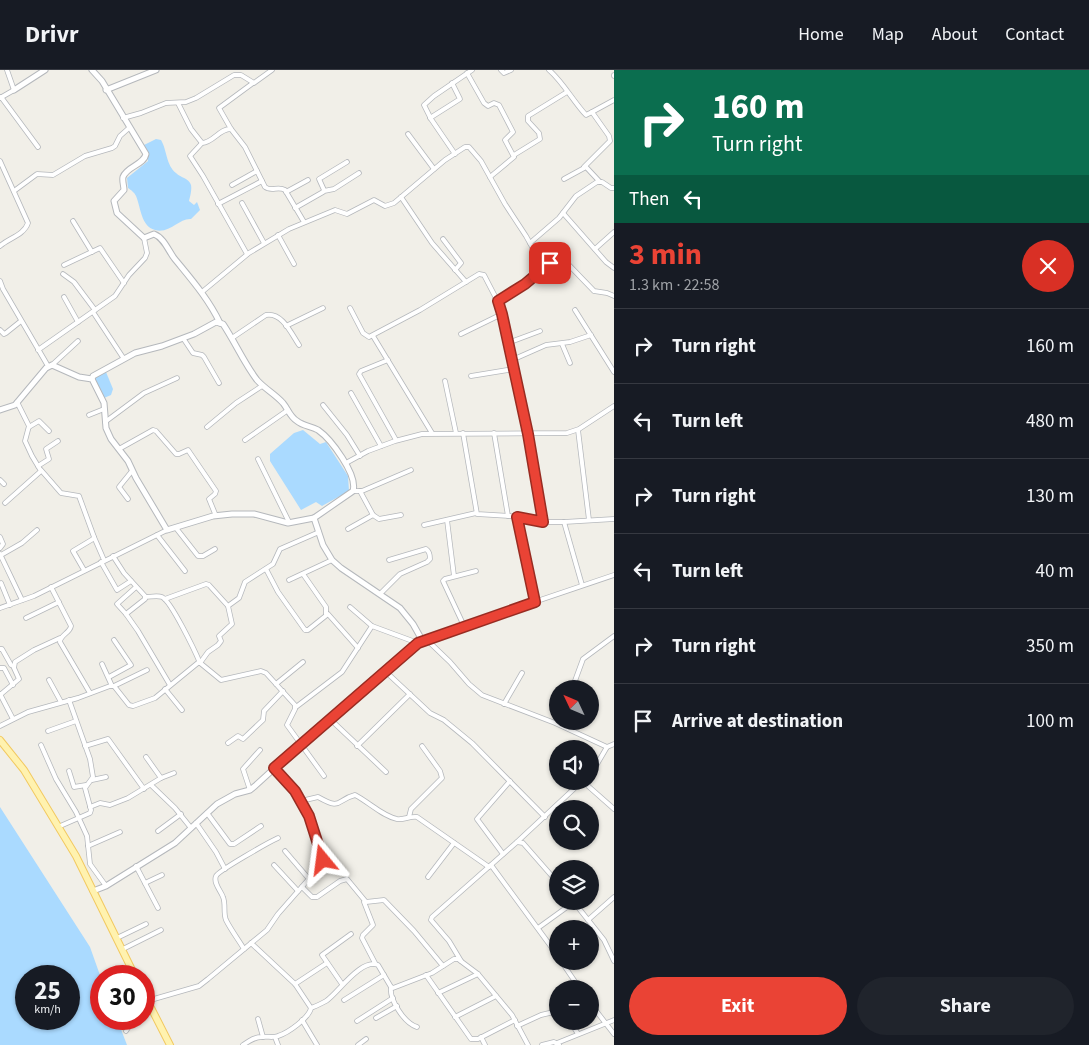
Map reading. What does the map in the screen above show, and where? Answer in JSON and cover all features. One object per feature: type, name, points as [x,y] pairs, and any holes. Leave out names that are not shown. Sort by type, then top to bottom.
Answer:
[{"type":"main road","points":[[0,740],[24,770],[76,856],[130,965]]},
{"type":"main road","points":[[155,1019],[170,1045]]},
{"type":"street","points":[[7,70],[14,90]]},
{"type":"street","points":[[38,147],[0,98],[45,70]]},
{"type":"street","points":[[38,350],[115,296],[147,253],[144,238],[117,212],[114,206],[114,201],[124,190],[124,175],[146,157],[138,140],[92,70]]},
{"type":"street","points":[[106,90],[156,70]]},
{"type":"street","points":[[229,70],[233,76]]},
{"type":"street","points":[[272,70],[218,108],[245,147],[267,189],[279,188],[286,192],[304,222]]},
{"type":"street","points":[[455,154],[430,118],[424,105],[472,70]]},
{"type":"street","points":[[501,70],[504,73],[511,70]]},
{"type":"street","points":[[549,70],[556,76],[586,115],[614,100]]},
{"type":"street","points":[[467,73],[486,105],[497,103],[499,105],[513,132],[505,140],[514,155]]},
{"type":"street","points":[[123,118],[166,103],[186,102],[233,76],[241,75],[253,82]]},
{"type":"street","points":[[430,118],[460,99],[452,83]]},
{"type":"street","points":[[490,176],[513,159],[514,155],[540,138],[539,133],[528,121],[528,116],[567,92]]},
{"type":"street","points":[[178,103],[191,129],[202,143]]},
{"type":"street","points":[[564,179],[584,167],[610,141],[609,136],[592,112]]},
{"type":"street","points":[[14,191],[37,174],[53,175],[84,156],[112,148],[120,136],[129,128]]},
{"type":"street","points":[[231,128],[207,143],[202,143],[190,156],[204,176],[247,254]]},
{"type":"street","points":[[408,134],[434,169]]},
{"type":"street","points":[[202,292],[247,254],[304,222],[335,210],[347,214],[374,200],[385,206],[394,203],[434,169],[466,147],[472,149],[490,176],[541,263],[545,265],[557,260],[566,262],[594,290],[614,296]]},
{"type":"street","points":[[0,161],[28,224],[19,234],[0,246]]},
{"type":"street","points":[[324,191],[319,179],[347,162]]},
{"type":"street","points":[[584,167],[588,168],[600,182],[609,188],[614,188]]},
{"type":"street","points":[[232,185],[257,171]]},
{"type":"street","points":[[295,208],[324,191],[334,189],[359,173]]},
{"type":"street","points":[[286,192],[308,180]]},
{"type":"street","points":[[218,204],[262,181]]},
{"type":"street","points":[[530,243],[563,213],[576,196],[600,182]]},
{"type":"street","points":[[401,197],[432,243],[466,282]]},
{"type":"street","points":[[242,203],[264,243]]},
{"type":"street","points":[[563,213],[606,262],[614,268]]},
{"type":"street","points":[[73,221],[92,252]]},
{"type":"street","points":[[595,249],[614,232]]},
{"type":"street","points":[[144,238],[154,234],[158,236],[202,292],[220,323]]},
{"type":"street","points":[[278,235],[294,264]]},
{"type":"street","points":[[443,239],[461,263],[455,270]]},
{"type":"street","points":[[64,265],[100,248],[124,284]]},
{"type":"street","points":[[498,301],[530,281],[550,263]]},
{"type":"street","points":[[62,274],[74,282],[124,359]]},
{"type":"street","points":[[350,308],[365,335],[373,336],[479,274],[483,274],[498,301],[502,314],[528,434],[543,522]]},
{"type":"street","points":[[0,280],[1,288],[38,350],[50,366],[79,377],[92,379]]},
{"type":"street","points":[[64,297],[78,322]]},
{"type":"street","points":[[286,326],[323,308]]},
{"type":"street","points":[[575,310],[614,372]]},
{"type":"street","points":[[462,334],[502,314]]},
{"type":"street","points":[[232,338],[266,315],[274,315],[286,326],[299,345]]},
{"type":"street","points":[[0,330],[4,334],[21,321]]},
{"type":"street","points":[[92,379],[93,376],[135,353],[184,338],[216,322],[224,324],[262,386],[279,398],[296,421],[323,434],[346,463],[354,488],[353,491]]},
{"type":"street","points":[[508,343],[540,331]]},
{"type":"street","points":[[512,360],[546,345],[562,344],[591,335]]},
{"type":"street","points":[[373,336],[432,433]]},
{"type":"street","points":[[184,338],[193,353],[204,357],[219,383]]},
{"type":"street","points":[[0,410],[15,405],[50,366],[78,341]]},
{"type":"street","points":[[562,344],[570,364]]},
{"type":"street","points":[[388,360],[361,371],[359,376],[396,440]]},
{"type":"street","points":[[471,376],[514,369]]},
{"type":"street","points":[[105,422],[144,393],[177,378]]},
{"type":"street","points":[[92,379],[104,403],[106,428],[111,439],[128,461],[167,530]]},
{"type":"street","points":[[445,381],[456,433]]},
{"type":"street","points":[[207,427],[236,403],[262,386]]},
{"type":"street","points":[[351,393],[381,446]]},
{"type":"street","points":[[17,402],[29,427],[25,440],[39,468],[61,493],[79,496],[102,561],[117,590],[131,582]]},
{"type":"street","points":[[323,405],[348,435],[360,456]]},
{"type":"street","points":[[346,463],[396,440],[432,433],[561,434],[578,430],[614,406]]},
{"type":"street","points":[[89,415],[104,409]]},
{"type":"street","points":[[245,440],[289,410]]},
{"type":"street","points":[[29,427],[39,422],[49,431]]},
{"type":"street","points":[[119,449],[153,430],[176,454],[188,450],[216,490],[216,494],[209,499],[216,516]]},
{"type":"street","points":[[578,430],[589,520]]},
{"type":"street","points":[[463,433],[476,513]]},
{"type":"street","points":[[494,433],[508,516]]},
{"type":"street","points":[[5,503],[40,472],[39,468],[49,459],[46,449],[58,441]]},
{"type":"street","points":[[258,459],[289,522]]},
{"type":"street","points":[[0,608],[51,587],[167,530],[216,516],[232,514],[254,514],[289,522],[314,518],[353,491],[360,491],[411,470]]},
{"type":"street","points":[[128,499],[119,487],[132,471]]},
{"type":"street","points":[[0,480],[4,484]]},
{"type":"street","points":[[360,491],[373,515],[381,520],[401,515]]},
{"type":"street","points":[[424,525],[476,513],[479,515],[508,516],[543,522],[614,518]]},
{"type":"street","points":[[348,529],[373,515]]},
{"type":"street","points":[[517,517],[535,602]]},
{"type":"street","points":[[314,518],[323,545],[332,560],[400,608],[413,624],[422,641]]},
{"type":"street","points":[[447,520],[454,576]]},
{"type":"street","points":[[564,522],[582,585]]},
{"type":"street","points":[[176,528],[198,556],[202,556],[215,549]]},
{"type":"street","points":[[22,600],[0,555],[22,543],[37,530]]},
{"type":"street","points":[[228,606],[239,598],[245,582],[273,564],[280,549],[319,532]]},
{"type":"street","points":[[157,535],[185,571]]},
{"type":"street","points":[[0,536],[3,544],[0,548]]},
{"type":"street","points":[[84,570],[73,550],[94,537]]},
{"type":"street","points":[[380,594],[400,574],[427,562],[430,556],[426,549],[389,560]]},
{"type":"street","points":[[113,556],[131,582],[146,597],[160,597],[165,600],[182,627],[200,663],[221,680],[262,671],[283,691],[296,708]]},
{"type":"street","points":[[290,580],[332,560]]},
{"type":"street","points":[[266,570],[278,592],[305,630],[308,630],[326,614]]},
{"type":"street","points":[[464,626],[443,581],[445,578],[476,571]]},
{"type":"street","points":[[303,574],[326,607],[326,614],[358,648]]},
{"type":"street","points":[[93,891],[106,886],[175,843],[217,804],[235,794],[250,790],[385,671],[422,641],[614,574]]},
{"type":"street","points":[[1,583],[10,605]]},
{"type":"street","points":[[102,664],[113,686],[131,706],[155,698],[197,663],[200,663],[208,652],[221,641],[219,636],[221,633],[232,624],[228,606],[209,585],[206,584],[165,600]]},
{"type":"street","points":[[14,666],[15,662],[60,638],[70,630],[71,626],[51,587]]},
{"type":"street","points":[[136,587],[116,604],[137,628],[170,685]]},
{"type":"street","points":[[126,614],[146,597]]},
{"type":"street","points":[[26,618],[59,602]]},
{"type":"street","points":[[350,607],[372,626],[422,641],[450,662],[473,688],[482,694],[549,722]]},
{"type":"street","points":[[324,776],[287,724],[296,708],[340,674],[372,626]]},
{"type":"street","points":[[575,680],[583,659],[614,636]]},
{"type":"street","points":[[60,638],[60,642],[90,693]]},
{"type":"street","points":[[109,677],[130,665],[114,640]]},
{"type":"street","points":[[0,649],[2,649],[11,665],[14,666],[19,679],[0,695],[13,718]]},
{"type":"street","points":[[276,684],[303,662]]},
{"type":"street","points":[[0,668],[4,668],[13,684]]},
{"type":"street","points":[[0,726],[28,712],[113,686],[147,670]]},
{"type":"street","points":[[385,671],[431,713],[444,720],[472,743],[545,817]]},
{"type":"street","points":[[504,704],[522,673]]},
{"type":"street","points":[[49,680],[61,702]]},
{"type":"street","points":[[165,689],[182,710]]},
{"type":"street","points":[[228,743],[238,736],[244,739],[263,720],[264,711],[283,691]]},
{"type":"street","points":[[357,746],[410,694]]},
{"type":"street","points":[[69,700],[90,759],[92,780]]},
{"type":"street","points":[[330,719],[386,772]]},
{"type":"street","points":[[48,731],[76,721]]},
{"type":"street","points":[[569,730],[607,747]]},
{"type":"street","points":[[85,746],[108,739],[144,789]]},
{"type":"street","points":[[599,761],[607,747],[614,744]]},
{"type":"street","points":[[41,745],[56,779],[87,836],[89,862],[106,886]]},
{"type":"street","points":[[409,818],[411,809],[442,778],[440,771],[422,746]]},
{"type":"street","points":[[250,790],[243,769],[260,750]]},
{"type":"street","points":[[146,757],[161,778]]},
{"type":"street","points":[[155,1000],[199,986],[267,930],[278,914],[321,865],[322,856],[312,823],[295,791],[274,768]]},
{"type":"street","points":[[69,771],[74,788],[86,785],[92,780],[106,777]]},
{"type":"street","points":[[90,807],[100,803],[110,805],[132,796],[161,778],[174,773]]},
{"type":"street","points":[[503,854],[477,819],[510,781]]},
{"type":"street","points":[[58,827],[90,813],[86,785]]},
{"type":"street","points":[[151,785],[191,828]]},
{"type":"street","points":[[461,961],[449,941],[431,920],[573,790]]},
{"type":"street","points":[[595,790],[614,809]]},
{"type":"street","points":[[301,802],[318,797],[333,805],[337,805],[355,795],[391,817],[400,819],[417,817],[490,866],[549,943]]},
{"type":"street","points":[[207,813],[230,844],[234,844],[261,826]]},
{"type":"street","points":[[158,830],[180,814]]},
{"type":"street","points":[[196,823],[216,852],[224,869]]},
{"type":"street","points":[[88,846],[120,832]]},
{"type":"street","points":[[244,949],[225,918],[224,900],[216,883],[215,876],[253,851],[278,838]]},
{"type":"street","points":[[517,842],[523,843],[549,873]]},
{"type":"street","points":[[428,877],[454,843]]},
{"type":"street","points":[[285,851],[309,879]]},
{"type":"street","points":[[274,865],[298,891]]},
{"type":"street","points":[[136,866],[158,908]]},
{"type":"street","points":[[145,883],[162,876]]},
{"type":"street","points":[[302,887],[314,898],[340,880],[347,879],[364,901],[373,925],[362,938],[375,963],[391,986],[390,993],[407,1023],[417,1026]]},
{"type":"street","points":[[580,910],[588,920],[614,897]]},
{"type":"street","points":[[364,901],[386,901],[414,931],[442,966]]},
{"type":"street","points":[[538,928],[562,910]]},
{"type":"street","points":[[117,938],[146,924]]},
{"type":"street","points":[[123,949],[161,930]]},
{"type":"street","points":[[342,984],[322,955],[351,934]]},
{"type":"street","points":[[599,934],[614,962]]},
{"type":"street","points":[[251,943],[295,984],[311,1008]]},
{"type":"street","points":[[391,986],[397,987],[426,975],[454,959],[461,961],[478,974],[496,996],[515,1020],[528,1045]]},
{"type":"street","points":[[295,984],[327,963]]},
{"type":"street","points":[[243,1045],[263,1036],[275,1037],[302,1020],[310,1012],[311,1008],[326,1001],[342,984],[364,967],[375,963]]},
{"type":"street","points":[[438,993],[478,974]]},
{"type":"street","points":[[426,975],[455,1017],[474,1040],[515,1020]]},
{"type":"street","points":[[344,1000],[384,976]]},
{"type":"street","points":[[455,1017],[496,996]]},
{"type":"street","points":[[357,1021],[393,998]]},
{"type":"street","points":[[376,1018],[397,1006]]},
{"type":"street","points":[[517,1026],[549,1013]]},
{"type":"street","points":[[599,1016],[614,1034]]},
{"type":"street","points":[[258,1019],[263,1036]]},
{"type":"street","points":[[302,1020],[317,1045]]},
{"type":"street","points":[[542,1045],[558,1044],[614,1020]]},
{"type":"street","points":[[576,1030],[578,1034]]},
{"type":"street","points":[[275,1037],[278,1045]]},
{"type":"street","points":[[481,1037],[485,1045]]},
{"type":"street","points":[[358,1045],[366,1039]]},
{"type":"water","points":[[156,139],[161,140],[168,162],[173,170],[190,183],[189,201],[194,205],[197,202],[200,210],[191,219],[160,231],[150,228],[144,221],[135,195],[128,188],[127,178],[148,161],[144,145]]},
{"type":"water","points":[[106,372],[113,389],[111,395],[104,398],[94,377]]},
{"type":"water","points":[[303,430],[320,444],[326,442],[348,476],[349,491],[322,506],[316,502],[301,510],[270,461],[270,454],[294,433]]},
{"type":"water","points":[[0,807],[90,947],[96,965],[90,965],[90,1030],[121,1030],[127,1045],[0,1045]]},
{"type":"route","points":[[323,860],[312,823],[299,797],[274,768],[422,640],[535,602],[517,517],[543,522],[528,434],[506,329],[498,301],[535,277],[550,263]]}]
